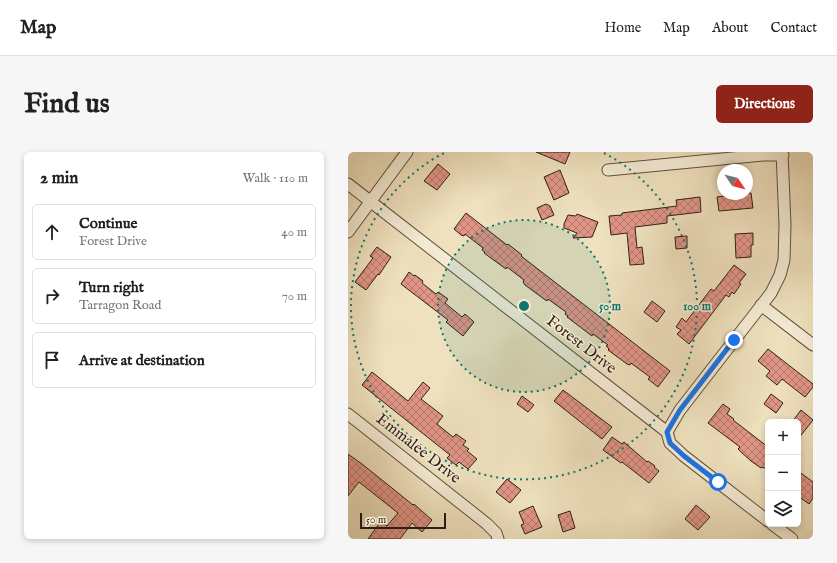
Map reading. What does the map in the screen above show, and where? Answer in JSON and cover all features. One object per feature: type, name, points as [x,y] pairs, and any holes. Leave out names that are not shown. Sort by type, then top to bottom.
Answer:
[{"type":"street","points":[[348,232],[407,152]]},
{"type":"street","points":[[608,170],[782,154],[785,225],[784,260],[780,275],[771,293],[680,410],[667,432]]},
{"type":"street","name":"Forest Drive","points":[[348,184],[667,432],[670,443],[684,456],[765,519]]},
{"type":"street","points":[[761,305],[813,345]]},
{"type":"street","name":"Emmalee Drive","points":[[348,414],[469,509],[496,533],[498,539]]},
{"type":"street","points":[[776,527],[792,539]]},
{"type":"building","points":[[536,152],[570,152],[565,164]]},
{"type":"building","points":[[438,164],[450,174],[437,190],[424,181]]},
{"type":"building","points":[[560,170],[569,193],[554,200],[544,177]]},
{"type":"building","points":[[700,197],[701,212],[667,216],[667,223],[635,227],[637,248],[642,247],[644,264],[630,265],[627,233],[611,235],[609,216],[677,206],[676,200]]},
{"type":"building","points":[[717,200],[752,200],[753,208],[719,211]]},
{"type":"building","points":[[546,204],[550,206],[554,215],[542,220],[537,208]]},
{"type":"building","points":[[466,213],[507,245],[508,244],[522,255],[521,256],[670,371],[658,387],[648,379],[650,377],[631,363],[630,365],[627,364],[608,350],[609,349],[606,346],[608,345],[593,334],[592,336],[567,317],[568,316],[565,314],[566,312],[548,299],[547,301],[525,285],[523,282],[524,280],[507,267],[506,269],[484,253],[485,252],[482,250],[483,248],[465,234],[464,236],[461,235],[454,229]]},
{"type":"building","points":[[577,214],[598,222],[592,237],[573,238],[577,233],[564,228],[568,215],[576,216]]},
{"type":"building","points":[[753,233],[751,257],[736,258],[735,234]]},
{"type":"building","points":[[687,236],[687,248],[676,249],[675,237]]},
{"type":"building","points":[[377,247],[391,257],[379,275],[378,274],[366,290],[355,282],[373,258],[370,256]]},
{"type":"building","points":[[734,265],[746,274],[739,283],[741,284],[734,294],[732,292],[729,297],[726,295],[689,344],[677,334],[681,330],[676,327],[682,318],[686,322],[711,289],[714,291]]},
{"type":"building","points":[[409,272],[423,281],[422,283],[436,294],[438,292],[448,299],[445,303],[462,317],[465,314],[474,322],[463,336],[446,322],[448,320],[401,284]]},
{"type":"building","points":[[652,301],[665,311],[657,322],[644,312]]},
{"type":"building","points":[[768,349],[813,384],[813,387],[805,397],[782,379],[777,385],[766,376],[770,371],[758,361]]},
{"type":"building","points":[[372,372],[408,401],[423,382],[430,388],[421,399],[443,416],[437,424],[453,437],[456,434],[466,441],[463,445],[469,449],[467,451],[477,459],[468,469],[459,462],[456,465],[447,458],[450,455],[362,385]]},
{"type":"building","points":[[563,390],[612,427],[602,439],[554,401]]},
{"type":"building","points":[[771,394],[783,403],[776,413],[764,404]]},
{"type":"building","points":[[522,396],[534,405],[528,412],[517,404]]},
{"type":"building","points":[[723,404],[730,409],[727,414],[765,445],[765,469],[763,467],[761,468],[751,461],[738,449],[740,447],[708,423]]},
{"type":"building","points":[[801,410],[813,420],[801,435],[801,419],[794,419]]},
{"type":"building","points":[[612,437],[622,444],[624,442],[647,462],[648,461],[655,466],[654,467],[659,471],[649,483],[622,462],[621,463],[603,450]]},
{"type":"building","points":[[348,454],[413,505],[414,504],[432,520],[422,532],[412,523],[400,539],[368,539],[381,521],[387,526],[398,513],[359,482],[348,496]]},
{"type":"building","points":[[801,473],[813,482],[813,498],[809,504],[801,498]]},
{"type":"building","points":[[507,479],[521,490],[510,503],[496,492]]},
{"type":"building","points":[[696,505],[710,517],[698,530],[685,519]]},
{"type":"building","points":[[533,506],[542,527],[525,534],[521,525],[524,524],[519,512]]},
{"type":"building","points":[[570,511],[575,528],[563,532],[558,515]]},
{"type":"route","points":[[718,482],[684,456],[670,443],[667,432],[680,410],[734,340]]}]
